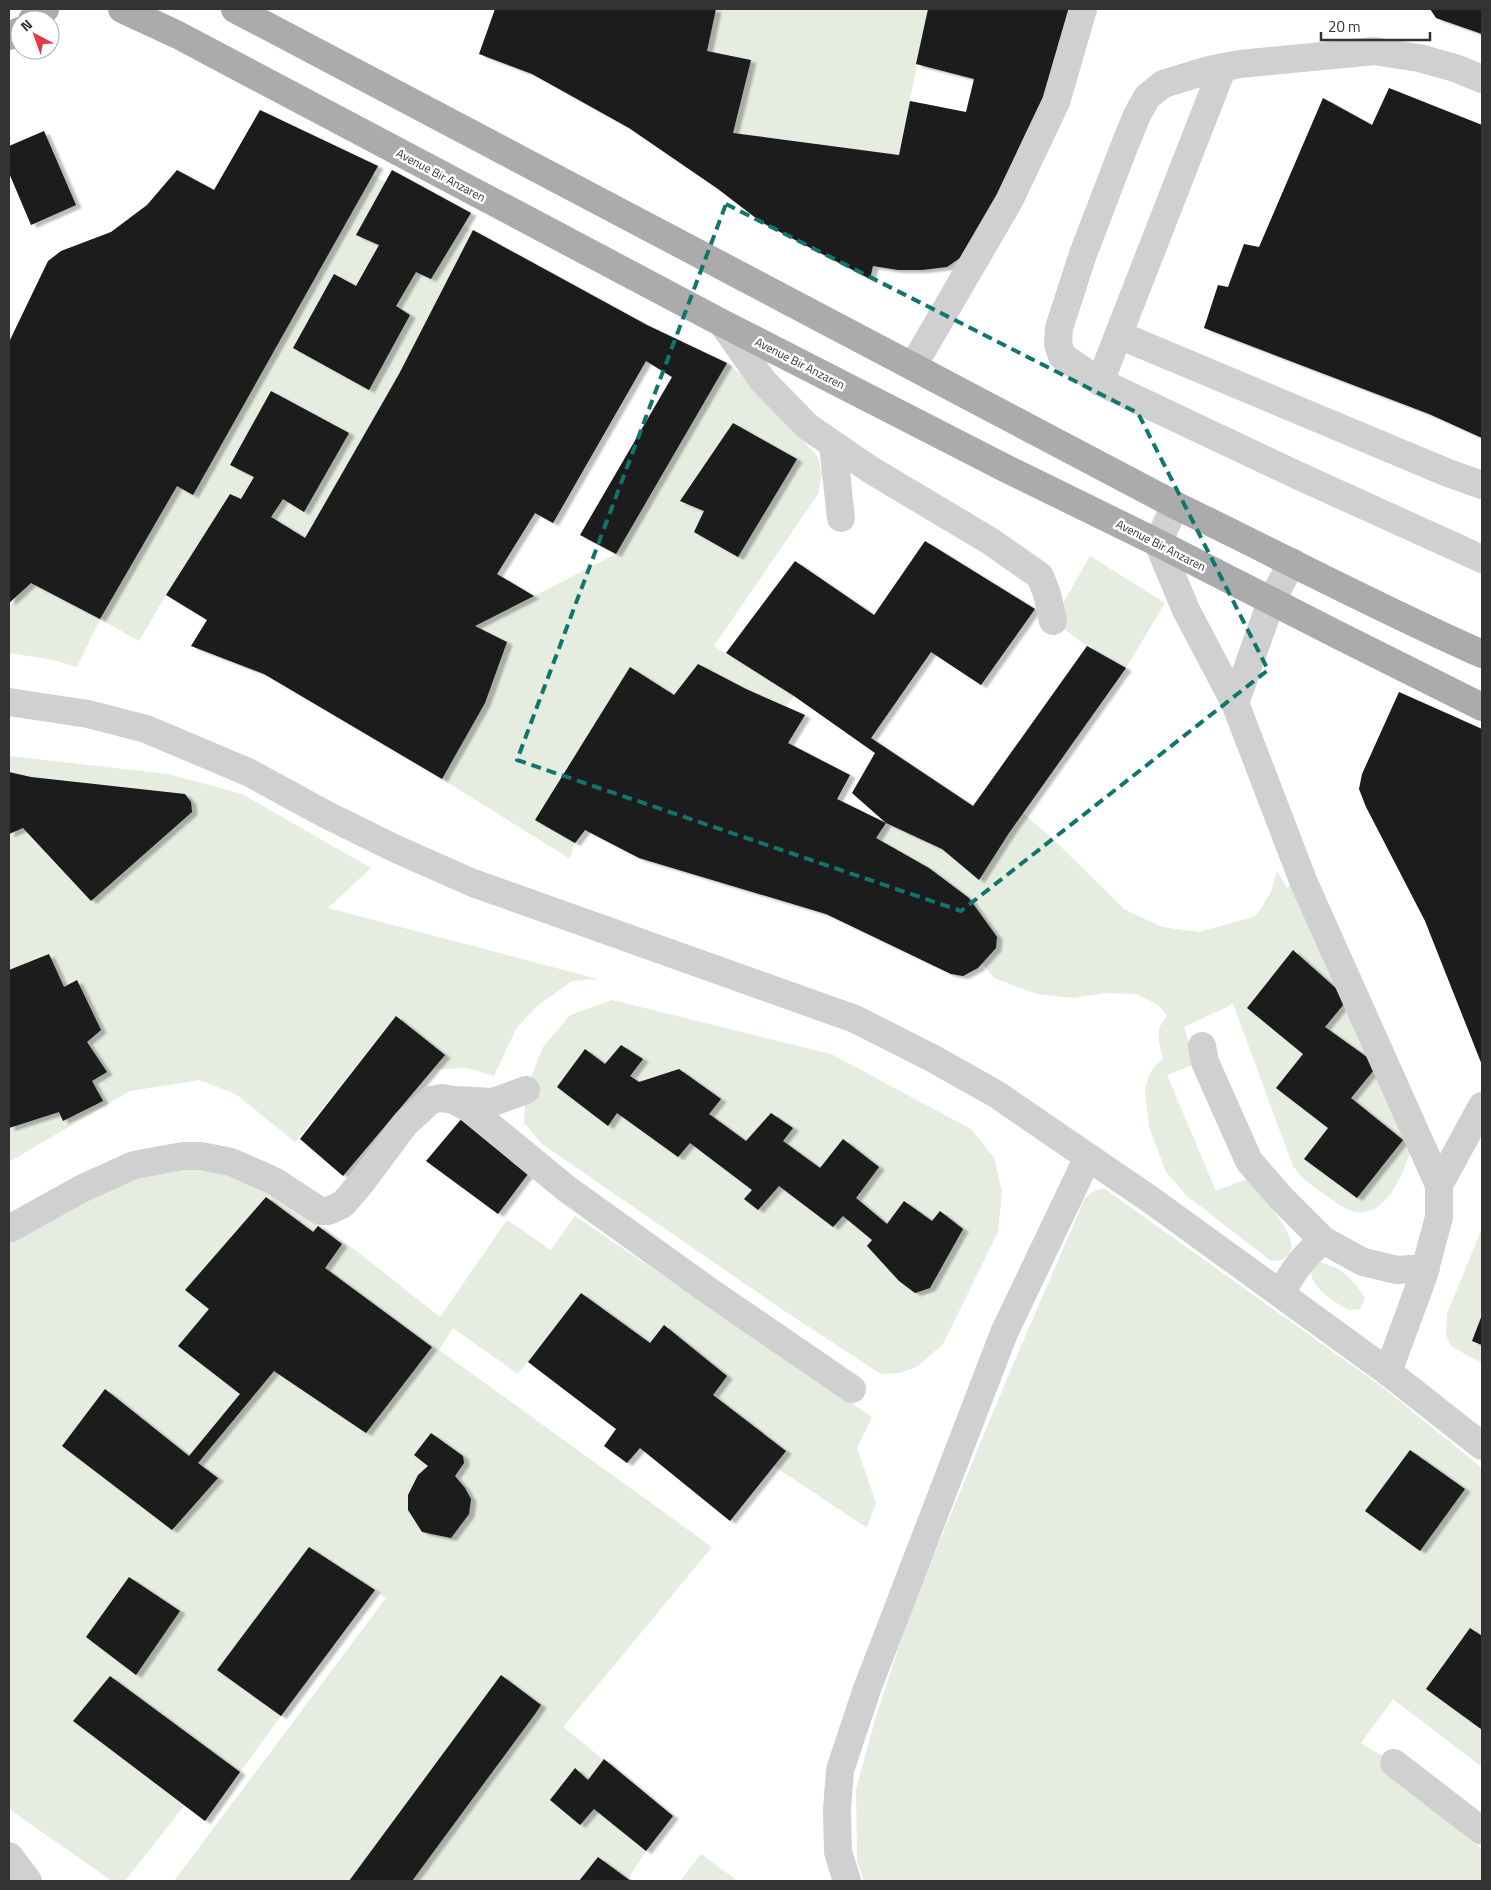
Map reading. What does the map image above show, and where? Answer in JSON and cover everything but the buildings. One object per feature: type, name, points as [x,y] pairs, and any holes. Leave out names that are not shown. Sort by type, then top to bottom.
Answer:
[{"type":"main road","name":"Avenue Bir Anzaren","points":[[122,9],[178,34],[722,323],[1005,468],[1158,542],[1271,602],[1482,707]]},
{"type":"main road","points":[[235,9],[1176,505],[1355,595],[1482,654]]},
{"type":"street","points":[[913,366],[1009,201],[1056,102],[1083,9]]},
{"type":"street","points":[[1482,79],[1455,68],[1419,58],[1374,51],[1272,60],[1223,67],[1163,84],[1147,98],[1137,115],[1103,198],[1059,328],[1058,344],[1062,356],[1100,382],[1299,476],[1482,558]]},
{"type":"street","points":[[1100,382],[1223,67]]},
{"type":"street","points":[[722,323],[763,381],[808,427],[871,470],[990,541],[1040,576],[1047,594],[1052,621]]},
{"type":"street","points":[[1119,334],[1448,473],[1482,485]]},
{"type":"street","points":[[834,445],[840,518]]},
{"type":"street","points":[[1176,505],[1158,542],[1186,610],[1235,703],[1304,883],[1439,1185],[1439,1216],[1426,1268],[1388,1372]]},
{"type":"street","points":[[1235,703],[1271,602],[1292,562]]},
{"type":"street","points":[[9,702],[88,714],[146,729],[250,773],[324,814],[396,849],[473,883],[855,1019],[932,1058],[996,1094],[1088,1156],[1281,1293],[1388,1372],[1482,1446]]},
{"type":"street","points":[[1202,1046],[1205,1062],[1249,1161],[1281,1198],[1323,1240],[1363,1262],[1397,1270],[1426,1268]]},
{"type":"street","points":[[9,1230],[83,1188],[134,1165],[183,1156],[202,1156],[231,1162],[274,1181],[320,1211],[328,1211],[343,1204],[405,1124],[431,1100],[442,1098],[493,1102],[526,1090]]},
{"type":"street","points":[[453,1100],[467,1107],[567,1189],[709,1291],[852,1389]]},
{"type":"street","points":[[1439,1185],[1482,1106]]},
{"type":"street","points":[[847,1881],[838,1852],[840,1770],[867,1689],[1004,1333],[1088,1156]]},
{"type":"street","points":[[1281,1293],[1306,1254],[1323,1240]]},
{"type":"street","points":[[1394,1763],[1482,1831]]},
{"type":"street","points":[[9,1856],[28,1881]]},
{"type":"highlighted area","points":[[726,204],[1138,413],[1268,670],[961,911],[517,760]]},
{"type":"shaded area","points":[[716,9],[928,9],[899,155],[733,133],[751,60],[707,51]]},
{"type":"shaded area","points":[[372,175],[473,230],[399,374],[305,538],[230,494],[139,641],[100,619],[77,667],[54,660],[9,653],[9,603],[31,583],[177,486],[193,495]]},
{"type":"shaded area","points":[[727,363],[745,377],[818,457],[822,474],[818,494],[714,646],[794,696],[786,707],[585,830],[575,843],[570,859],[442,779],[485,703],[507,642],[475,626],[616,554]]},
{"type":"shaded area","points":[[1090,556],[1165,603],[1126,668],[1087,646],[1053,621]]},
{"type":"shaded area","points":[[9,756],[168,774],[242,794],[371,868],[328,908],[598,979],[572,981],[538,1005],[516,1029],[494,1076],[468,1068],[434,1069],[445,1055],[396,1016],[295,1142],[237,1095],[200,1080],[130,1091],[9,1162]]},
{"type":"shaded area","points":[[1023,813],[1055,841],[1124,909],[1162,927],[1199,932],[1256,916],[1271,892],[1277,871],[1287,888],[1293,882],[1411,1151],[1398,1182],[1384,1201],[1376,1208],[1366,1212],[1352,1211],[1339,1205],[1315,1188],[1293,1166],[1233,1004],[1184,1027],[1195,1064],[1167,1075],[1216,1191],[1247,1179],[1270,1206],[1286,1230],[1291,1241],[1291,1250],[1286,1257],[1277,1261],[1271,1261],[1187,1196],[1166,1172],[1149,1127],[1145,1090],[1149,1075],[1154,1067],[1163,1059],[1159,1042],[1159,1031],[1167,1016],[1158,1005],[1137,994],[1105,993],[1073,998],[1037,994],[994,978],[982,963],[996,937],[970,898],[929,868],[876,838],[886,823],[942,849],[979,880]]},
{"type":"shaded area","points":[[612,1000],[831,1054],[971,1129],[994,1158],[1002,1191],[998,1232],[943,1344],[918,1366],[900,1373],[881,1374],[786,1312],[542,1144],[524,1123],[526,1090],[543,1047],[570,1015]]},
{"type":"shaded area","points":[[164,1167],[214,1167],[257,1186],[299,1209],[363,1256],[440,1317],[507,1220],[551,1250],[575,1216],[872,1417],[857,1448],[876,1503],[867,1528],[774,1466],[786,1450],[713,1395],[664,1326],[650,1343],[581,1293],[518,1374],[453,1328],[439,1350],[712,1547],[563,1727],[673,1816],[646,1851],[628,1879],[598,1858],[579,1881],[174,1881],[386,1598],[309,1547],[217,1670],[281,1716],[240,1772],[110,1676],[73,1721],[184,1806],[125,1881],[112,1881],[9,1809],[9,1245],[117,1182]]},
{"type":"shaded area","points":[[1105,1189],[1381,1386],[1482,1468],[1482,1767],[1393,1699],[1361,1743],[1394,1763],[1416,1796],[1482,1849],[1482,1881],[864,1881],[857,1861],[856,1789],[875,1720],[909,1615],[1006,1381],[1085,1198],[1095,1190]]},
{"type":"shaded area","points":[[1482,1228],[1482,1363],[1452,1347],[1446,1335],[1447,1314]]},
{"type":"shaded area","points":[[1318,1262],[1340,1270],[1355,1284],[1365,1298],[1360,1309],[1349,1310],[1324,1294],[1315,1283],[1310,1269]]},
{"type":"shaded area","points":[[701,1854],[738,1881],[680,1881]]}]
